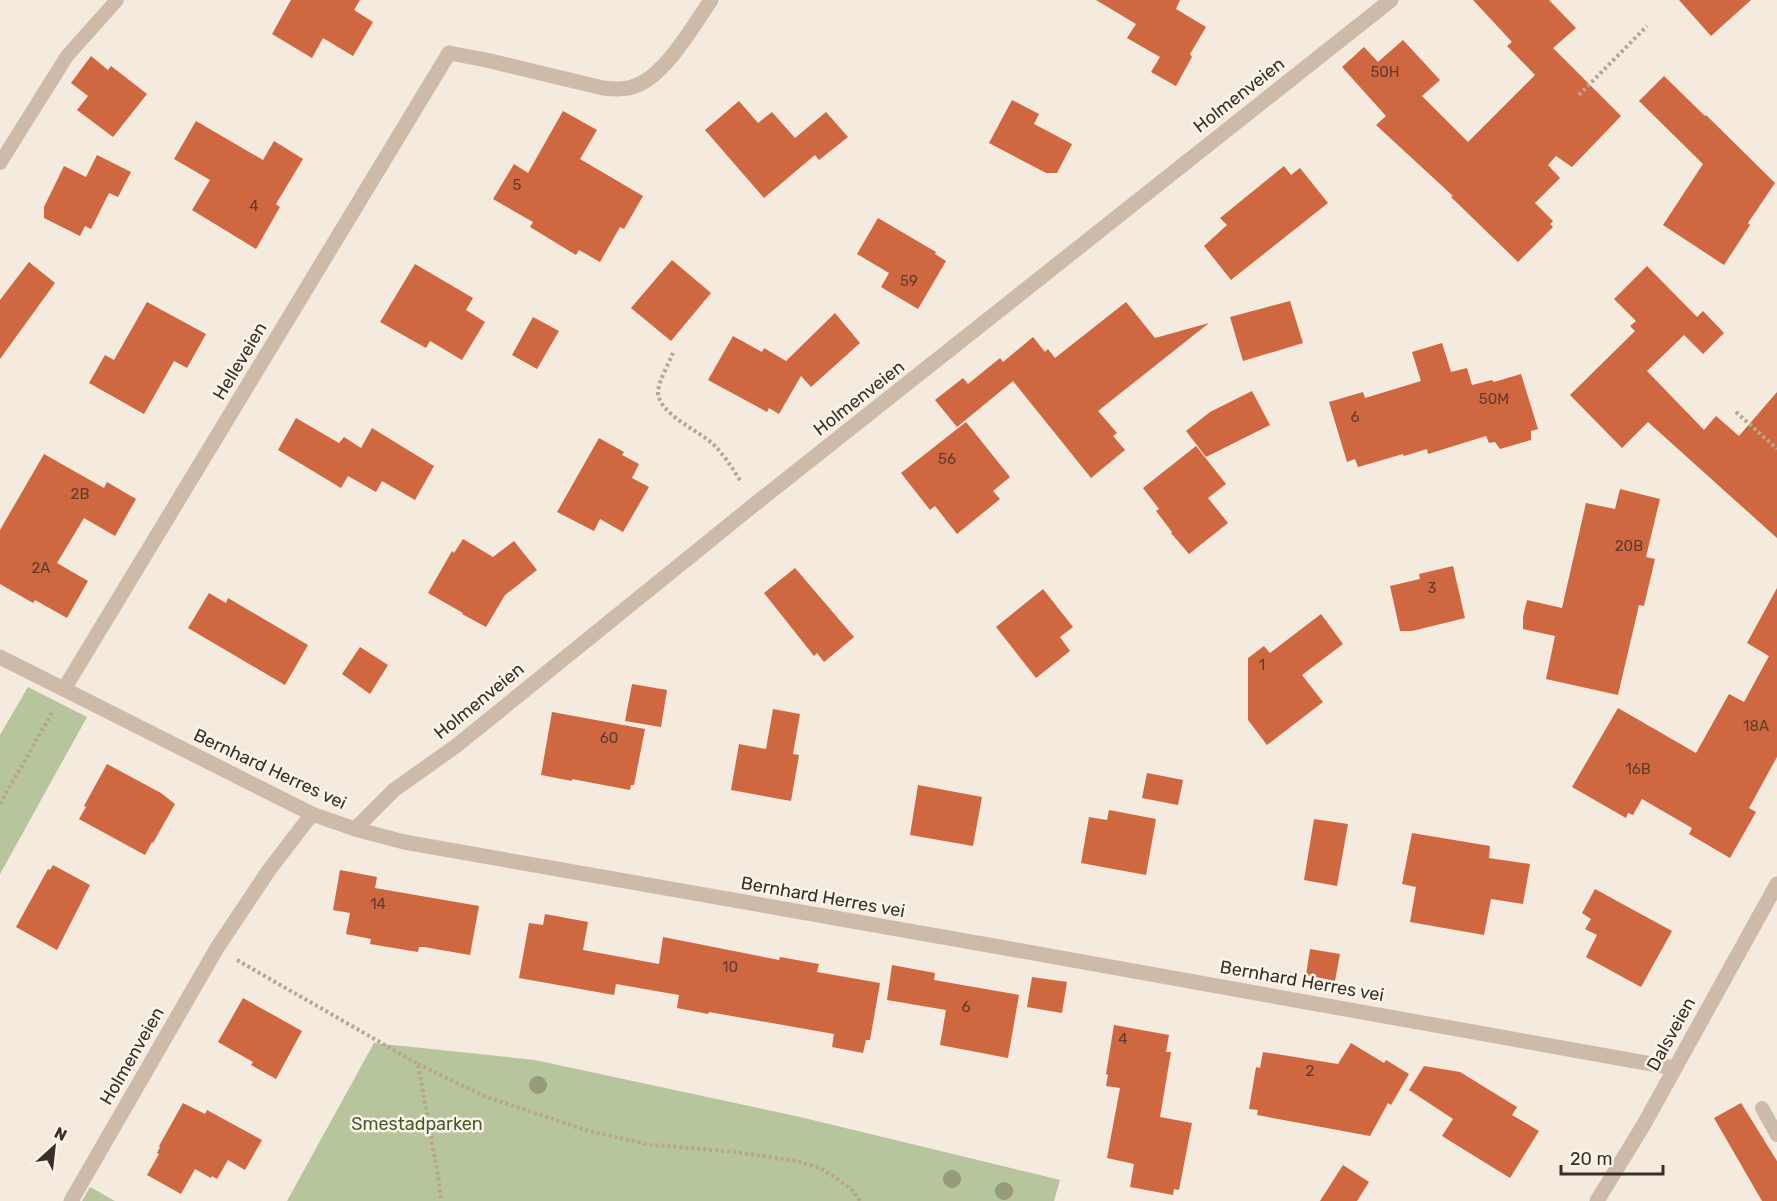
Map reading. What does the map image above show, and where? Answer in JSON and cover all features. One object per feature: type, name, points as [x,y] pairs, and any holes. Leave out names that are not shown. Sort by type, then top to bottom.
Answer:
[{"type":"street","name":"Helleveien","points":[[64,689],[449,52],[603,88],[621,89],[636,86],[649,79],[663,66],[711,0]]},
{"type":"street","name":"Holmenveien","points":[[355,830],[394,790],[456,746],[755,504],[1391,0]]},
{"type":"street","name":"Bernhard Herres vei","points":[[0,657],[312,814],[355,830],[404,842],[1674,1068]]},
{"type":"street","name":"Holmenveien","points":[[71,1201],[217,948],[269,870],[312,814]]},
{"type":"street","name":"Dalsveien","points":[[1597,1201],[1643,1126],[1777,884]]},
{"type":"lane","points":[[0,163],[67,56],[117,0]]},
{"type":"lane","points":[[1762,1108],[1777,1135]]},
{"type":"path","points":[[1579,95],[1647,26]]},
{"type":"path","points":[[672,353],[658,393],[660,402],[672,415],[713,443],[725,456],[755,504]]},
{"type":"path","points":[[1736,412],[1777,448]]},
{"type":"path","points":[[0,804],[64,689]]},
{"type":"path","points":[[217,948],[418,1064],[484,1096],[585,1130],[651,1145],[735,1152],[796,1161],[820,1168],[838,1179],[853,1191],[860,1201]]},
{"type":"path","points":[[418,1064],[441,1201]]},
{"type":"green space","points":[[28,687],[87,717],[0,874],[0,735]]},
{"type":"green space","name":"Smestadparken","points":[[374,1043],[535,1060],[800,1117],[1060,1180],[1054,1201],[287,1201]]},
{"type":"green space","points":[[90,1187],[115,1201],[82,1201]]},
{"type":"building","points":[[291,0],[360,0],[354,10],[373,22],[353,56],[323,38],[312,58],[272,34]]},
{"type":"building","points":[[1096,0],[1180,0],[1176,9],[1206,27],[1190,54],[1192,57],[1176,86],[1151,72],[1160,57],[1127,38],[1136,24]]},
{"type":"building","points":[[1473,0],[1549,0],[1576,28],[1553,48],[1621,116],[1572,167],[1556,156],[1548,165],[1560,178],[1535,203],[1553,221],[1550,224],[1553,227],[1518,262],[1451,197],[1453,196],[1376,125],[1386,116],[1342,67],[1364,47],[1378,62],[1403,40],[1440,80],[1422,96],[1468,142],[1535,75],[1507,46],[1512,42]]},
{"type":"building","points":[[1679,0],[1751,0],[1711,36]]},
{"type":"building","points":[[91,56],[108,70],[111,66],[147,94],[113,137],[77,110],[88,96],[71,83]]},
{"type":"building","points":[[1664,76],[1775,183],[1748,223],[1750,225],[1724,265],[1663,225],[1703,164],[1639,101]]},
{"type":"building","points":[[1012,100],[1039,114],[1034,124],[1072,144],[1057,173],[1046,173],[989,143]]},
{"type":"building","points":[[739,101],[758,123],[772,112],[795,138],[826,112],[848,137],[819,160],[815,155],[764,198],[705,130]]},
{"type":"building","points":[[563,111],[597,130],[580,159],[643,196],[624,229],[620,227],[600,262],[579,250],[576,255],[530,227],[533,222],[493,199],[514,164],[528,173]]},
{"type":"building","points":[[196,121],[263,160],[274,141],[303,159],[276,204],[280,207],[256,249],[192,210],[210,180],[174,159]]},
{"type":"building","points":[[97,155],[131,172],[118,197],[109,193],[91,229],[85,226],[80,236],[44,218],[44,207],[64,166],[86,177]]},
{"type":"building","points":[[1284,166],[1291,175],[1300,168],[1328,203],[1231,280],[1204,246],[1227,225],[1220,218]]},
{"type":"building","points":[[878,218],[936,252],[935,254],[946,261],[918,309],[881,287],[889,273],[857,254]]},
{"type":"building","points":[[672,260],[711,293],[671,341],[631,308]]},
{"type":"building","points":[[29,262],[55,283],[0,359],[0,300]]},
{"type":"building","points":[[415,264],[473,298],[466,310],[485,322],[462,360],[430,341],[426,348],[380,322]]},
{"type":"building","points":[[1647,266],[1697,317],[1703,311],[1724,333],[1703,354],[1684,335],[1647,371],[1704,430],[1716,416],[1739,436],[1777,392],[1777,538],[1648,422],[1622,448],[1570,395],[1635,331],[1630,326],[1636,321],[1614,299]]},
{"type":"building","points":[[1290,301],[1303,343],[1243,361],[1230,317]]},
{"type":"building","points":[[147,302],[206,334],[187,368],[174,361],[144,414],[89,383],[105,355],[114,360]]},
{"type":"building","points":[[1126,302],[1155,338],[1209,323],[1098,411],[1117,433],[1113,436],[1125,450],[1091,478],[1013,381],[957,427],[935,400],[963,378],[968,384],[1000,358],[1003,362],[1033,337],[1045,352],[1048,349],[1055,358]]},
{"type":"building","points":[[835,313],[860,343],[811,387],[801,376],[779,414],[769,408],[767,412],[708,380],[733,336],[762,352],[764,348],[786,361]]},
{"type":"building","points":[[533,317],[559,331],[537,369],[512,355]]},
{"type":"building","points":[[1442,343],[1451,372],[1467,368],[1472,385],[1492,380],[1494,382],[1521,374],[1538,429],[1531,431],[1531,440],[1500,449],[1495,442],[1489,443],[1486,436],[1428,454],[1427,449],[1358,467],[1355,459],[1347,462],[1329,402],[1363,392],[1365,398],[1421,381],[1412,352]]},
{"type":"building","points":[[1252,391],[1270,425],[1206,457],[1186,431],[1210,412]]},
{"type":"building","points":[[296,418],[339,443],[344,437],[361,448],[372,428],[434,466],[415,500],[382,481],[376,492],[348,476],[341,488],[278,450]]},
{"type":"building","points":[[966,422],[1010,477],[993,491],[1000,499],[957,534],[935,506],[930,510],[901,473]]},
{"type":"building","points":[[599,438],[624,452],[622,455],[639,464],[632,478],[649,487],[623,532],[600,519],[594,531],[557,512]]},
{"type":"building","points":[[1196,446],[1226,484],[1208,498],[1228,523],[1189,554],[1171,533],[1156,511],[1159,509],[1143,488]]},
{"type":"building","points":[[44,454],[104,488],[107,482],[136,499],[115,536],[84,518],[57,563],[88,581],[67,618],[35,600],[33,603],[0,584],[0,530]]},
{"type":"building","points":[[1620,489],[1660,499],[1646,557],[1655,559],[1644,606],[1639,605],[1618,695],[1546,679],[1555,636],[1523,629],[1523,617],[1527,600],[1562,608],[1586,503],[1615,509]]},
{"type":"building","points":[[463,539],[493,557],[514,541],[537,570],[505,595],[486,627],[428,593],[452,551],[454,553]]},
{"type":"building","points":[[1453,566],[1465,618],[1412,631],[1400,631],[1390,586],[1420,579],[1419,574]]},
{"type":"building","points":[[795,568],[854,637],[824,662],[817,653],[814,656],[764,593]]},
{"type":"building","points":[[1777,588],[1777,757],[1749,808],[1756,812],[1730,858],[1689,834],[1692,828],[1642,799],[1633,815],[1628,813],[1626,818],[1572,787],[1618,708],[1696,753],[1729,694],[1744,702],[1769,656],[1747,643]]},
{"type":"building","points":[[1043,589],[1073,627],[1060,637],[1070,651],[1036,678],[996,627]]},
{"type":"building","points":[[209,593],[226,603],[228,598],[308,645],[285,685],[188,628]]},
{"type":"building","points":[[1321,614],[1343,644],[1302,675],[1323,702],[1267,745],[1248,720],[1248,658],[1264,646],[1270,653]]},
{"type":"building","points":[[360,647],[388,665],[370,694],[342,674]]},
{"type":"building","points":[[632,684],[667,690],[661,727],[625,721]]},
{"type":"building","points":[[773,709],[800,714],[793,754],[799,755],[791,801],[731,790],[739,744],[766,749]]},
{"type":"building","points":[[552,712],[645,729],[634,785],[631,785],[630,790],[541,775]]},
{"type":"building","points":[[107,764],[161,793],[175,804],[145,855],[79,819]]},
{"type":"building","points":[[1147,773],[1183,780],[1178,805],[1142,798]]},
{"type":"building","points":[[918,785],[982,797],[973,846],[910,835]]},
{"type":"building","points":[[1109,810],[1156,819],[1146,875],[1081,863],[1089,817],[1107,820]]},
{"type":"building","points":[[1314,819],[1348,824],[1337,886],[1304,880]]},
{"type":"building","points":[[1412,833],[1490,846],[1489,858],[1530,864],[1523,904],[1491,899],[1484,935],[1410,922],[1416,887],[1402,884]]},
{"type":"building","points":[[53,865],[90,885],[57,950],[16,927],[48,869],[50,870]]},
{"type":"building","points":[[340,870],[377,877],[375,888],[479,906],[470,955],[424,947],[419,947],[418,952],[370,944],[371,939],[346,934],[350,913],[333,910]]},
{"type":"building","points":[[1595,889],[1672,931],[1641,987],[1586,957],[1597,935],[1585,929],[1591,919],[1582,913]]},
{"type":"building","points":[[545,914],[588,922],[583,950],[659,964],[663,937],[779,960],[780,957],[819,964],[817,972],[880,983],[870,1040],[866,1040],[863,1053],[832,1047],[834,1034],[677,1008],[679,995],[616,984],[614,995],[519,978],[529,923],[543,925]]},
{"type":"building","points":[[1310,949],[1340,954],[1335,981],[1306,975]]},
{"type":"building","points":[[892,965],[935,973],[934,980],[1019,995],[1008,1058],[940,1045],[946,1010],[887,1000]]},
{"type":"building","points":[[1032,977],[1067,982],[1062,1013],[1027,1007]]},
{"type":"building","points":[[243,998],[302,1031],[276,1079],[251,1065],[253,1062],[218,1042]]},
{"type":"building","points":[[1114,1025],[1169,1035],[1166,1052],[1171,1052],[1160,1117],[1192,1123],[1179,1190],[1174,1189],[1173,1195],[1130,1187],[1134,1164],[1107,1158],[1120,1088],[1106,1086]]},
{"type":"building","points":[[1351,1043],[1384,1063],[1386,1060],[1409,1074],[1391,1105],[1388,1103],[1370,1136],[1257,1115],[1258,1110],[1249,1109],[1256,1067],[1260,1068],[1263,1052],[1338,1064]]},
{"type":"building","points":[[1424,1066],[1460,1072],[1517,1107],[1512,1115],[1539,1131],[1510,1178],[1442,1136],[1453,1119],[1409,1090]]},
{"type":"building","points":[[183,1103],[205,1114],[207,1110],[262,1140],[245,1170],[228,1160],[217,1179],[195,1169],[181,1194],[147,1175],[159,1154],[157,1153],[159,1146]]},
{"type":"building","points":[[1741,1103],[1777,1161],[1777,1201],[1762,1201],[1714,1118]]},
{"type":"building","points":[[1343,1165],[1369,1182],[1357,1201],[1320,1201]]}]
